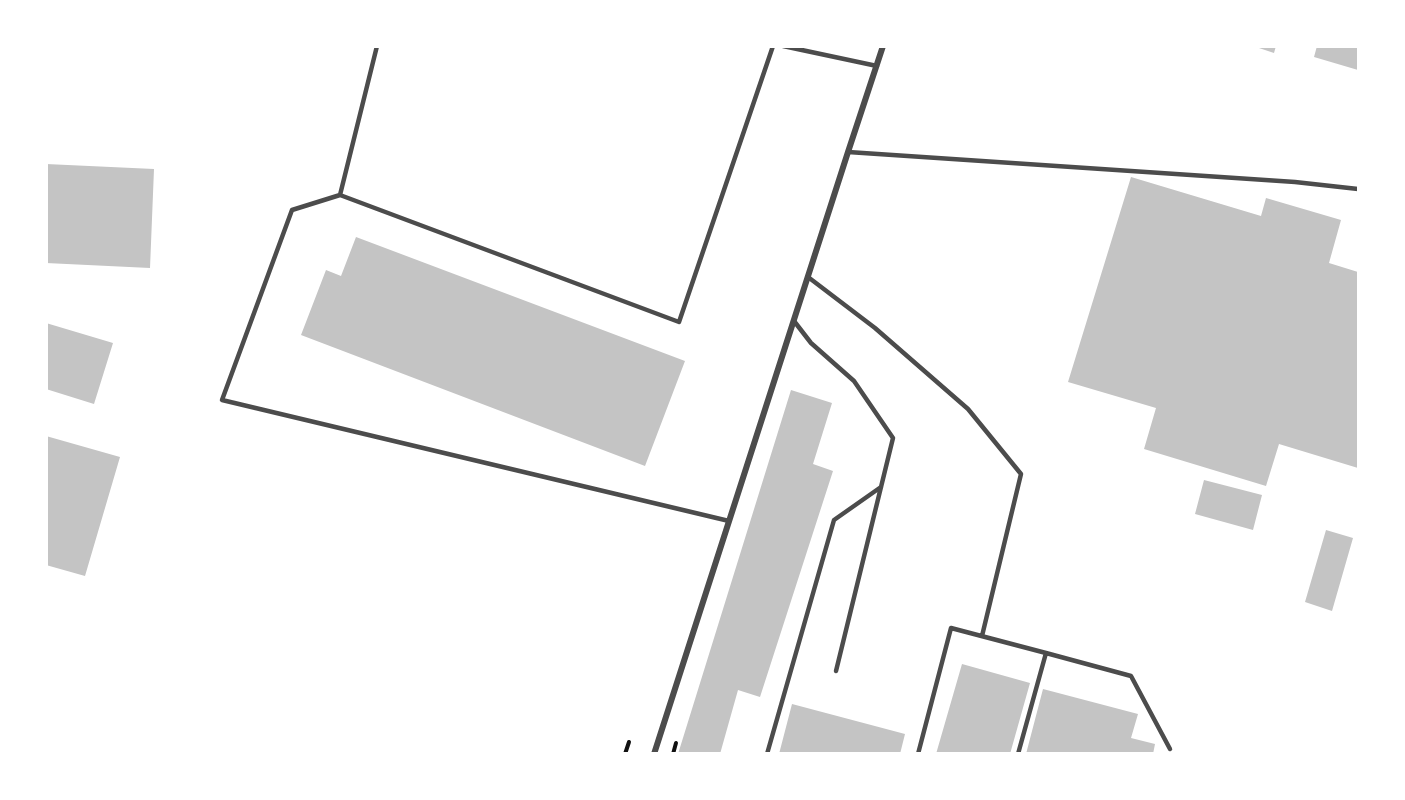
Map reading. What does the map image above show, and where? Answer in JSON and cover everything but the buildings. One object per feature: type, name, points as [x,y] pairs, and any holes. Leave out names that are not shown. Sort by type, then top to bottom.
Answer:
[{"type":"street","points":[[654,753],[883,46]]},
{"type":"lane","points":[[340,195],[377,46]]},
{"type":"lane","points":[[729,521],[222,400],[292,210],[340,195],[679,322],[773,46]]},
{"type":"lane","points":[[783,46],[877,66]]},
{"type":"lane","points":[[848,152],[1283,181],[1359,189]]},
{"type":"lane","points":[[808,277],[874,328],[968,409],[1021,474],[982,636]]},
{"type":"lane","points":[[794,321],[811,343],[854,381],[893,438],[836,671]]},
{"type":"lane","points":[[767,753],[834,520],[881,487]]},
{"type":"lane","points":[[918,753],[951,628],[1131,676],[1170,752]]},
{"type":"lane","points":[[1018,753],[1047,653]]},
{"type":"path","points":[[625,753],[630,742]]},
{"type":"path","points":[[673,753],[676,743]]}]
